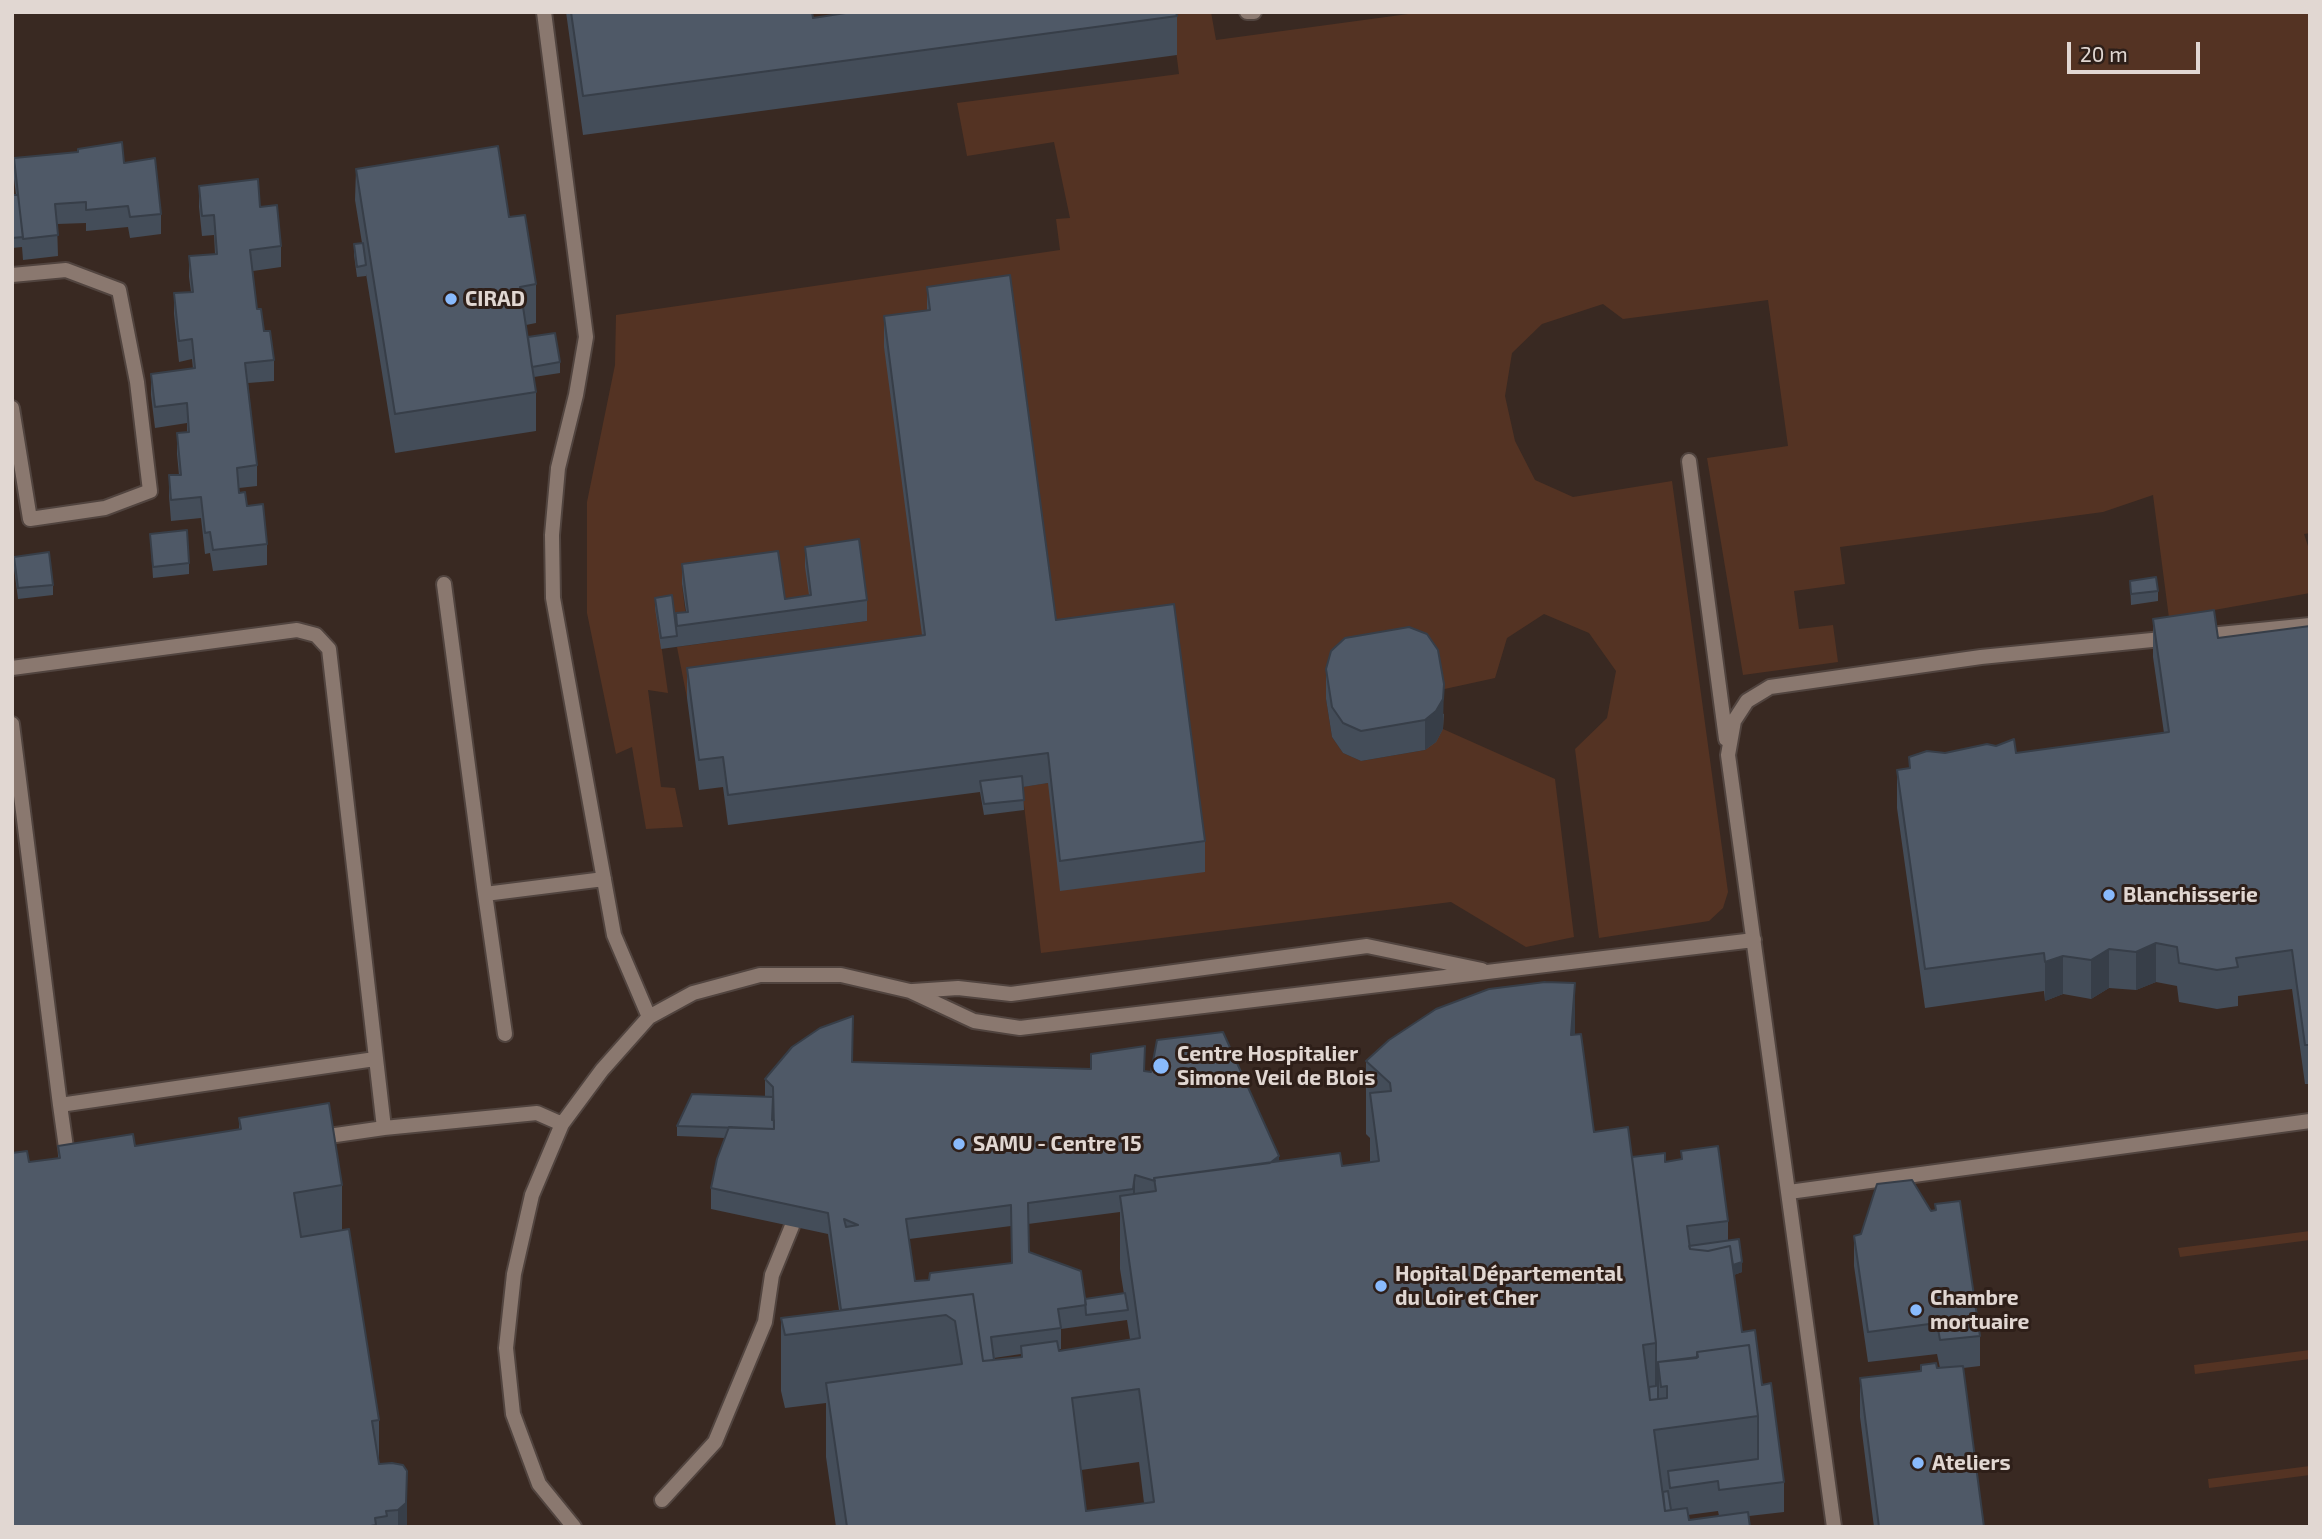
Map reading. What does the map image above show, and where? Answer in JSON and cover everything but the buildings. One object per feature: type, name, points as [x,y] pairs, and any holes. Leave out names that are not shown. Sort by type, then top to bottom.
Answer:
[{"type":"street","points":[[544,12],[586,337],[576,395],[558,468],[552,535],[553,598],[614,936],[649,1017]]},
{"type":"street","points":[[1247,12],[1254,12]]},
{"type":"street","points":[[12,275],[66,270],[119,290],[137,382],[150,491],[105,508],[30,519],[12,408]]},
{"type":"street","points":[[1689,461],[1834,1527]]},
{"type":"street","points":[[444,584],[505,1034]]},
{"type":"street","points":[[1728,755],[1734,721],[1747,701],[1770,687],[1981,657],[2310,625]]},
{"type":"street","points":[[12,668],[297,630],[316,635],[329,649],[384,1128]]},
{"type":"street","points":[[12,724],[71,1172]]},
{"type":"street","points":[[485,894],[604,879]]},
{"type":"street","points":[[574,1527],[538,1484],[513,1414],[506,1348],[514,1274],[532,1195],[562,1124],[602,1070],[649,1017],[693,993],[760,975],[841,975],[910,991],[974,1021],[1020,1028],[1754,940]]},
{"type":"street","points":[[910,991],[958,988],[1011,994],[1367,946],[1490,972]]},
{"type":"street","points":[[61,1105],[375,1059]]},
{"type":"street","points":[[302,1140],[384,1128],[537,1113],[562,1124]]},
{"type":"street","points":[[1788,1192],[2310,1121]]},
{"type":"street","points":[[662,1500],[715,1442],[765,1322],[772,1275],[792,1226]]},
{"type":"shaded area","points":[[1171,12],[1211,12],[1216,40],[1423,12],[2310,12],[2310,533],[2304,534],[2310,552],[2310,593],[2169,618],[2153,495],[2103,512],[1840,547],[1845,584],[1794,591],[1799,629],[1833,625],[1838,662],[1743,675],[1707,458],[1788,446],[1768,300],[1623,319],[1603,304],[1542,324],[1512,353],[1505,396],[1515,441],[1535,480],[1573,497],[1672,481],[1728,892],[1723,908],[1709,921],[1599,938],[1575,749],[1607,718],[1616,671],[1589,633],[1544,614],[1507,638],[1495,678],[1440,690],[1331,681],[1326,699],[1332,737],[1343,753],[1361,761],[1425,750],[1443,729],[1555,779],[1574,937],[1526,947],[1451,902],[1041,953],[1022,787],[1048,783],[1205,872],[925,665],[687,698],[677,647],[867,621],[811,616],[682,585],[688,633],[676,634],[656,608],[668,693],[648,690],[661,787],[675,788],[683,827],[646,829],[632,747],[616,754],[587,613],[587,502],[615,365],[616,315],[1060,250],[1056,219],[1070,218],[1054,142],[967,156],[957,103],[1179,74]]},
{"type":"shaded area","points":[[2310,1231],[2310,1240],[2180,1257],[2178,1248]]},
{"type":"shaded area","points":[[2310,1350],[2310,1359],[2195,1374],[2194,1365]]},
{"type":"shaded area","points":[[2310,1466],[2310,1475],[2209,1488],[2208,1479]]},
{"type":"place","name":"CIRAD","points":[[451,299]]},
{"type":"place","name":"Blanchisserie","points":[[2109,895]]},
{"type":"place","name":"Centre Hospitalier Simone Veil de Blois","points":[[1161,1066]]},
{"type":"place","name":"SAMU - Centre 15","points":[[959,1144]]},
{"type":"place","name":"Hopital Départemental du Loir et Cher","points":[[1381,1286]]},
{"type":"place","name":"Chambre mortuaire","points":[[1916,1310]]},
{"type":"place","name":"Ateliers","points":[[1918,1463]]}]
